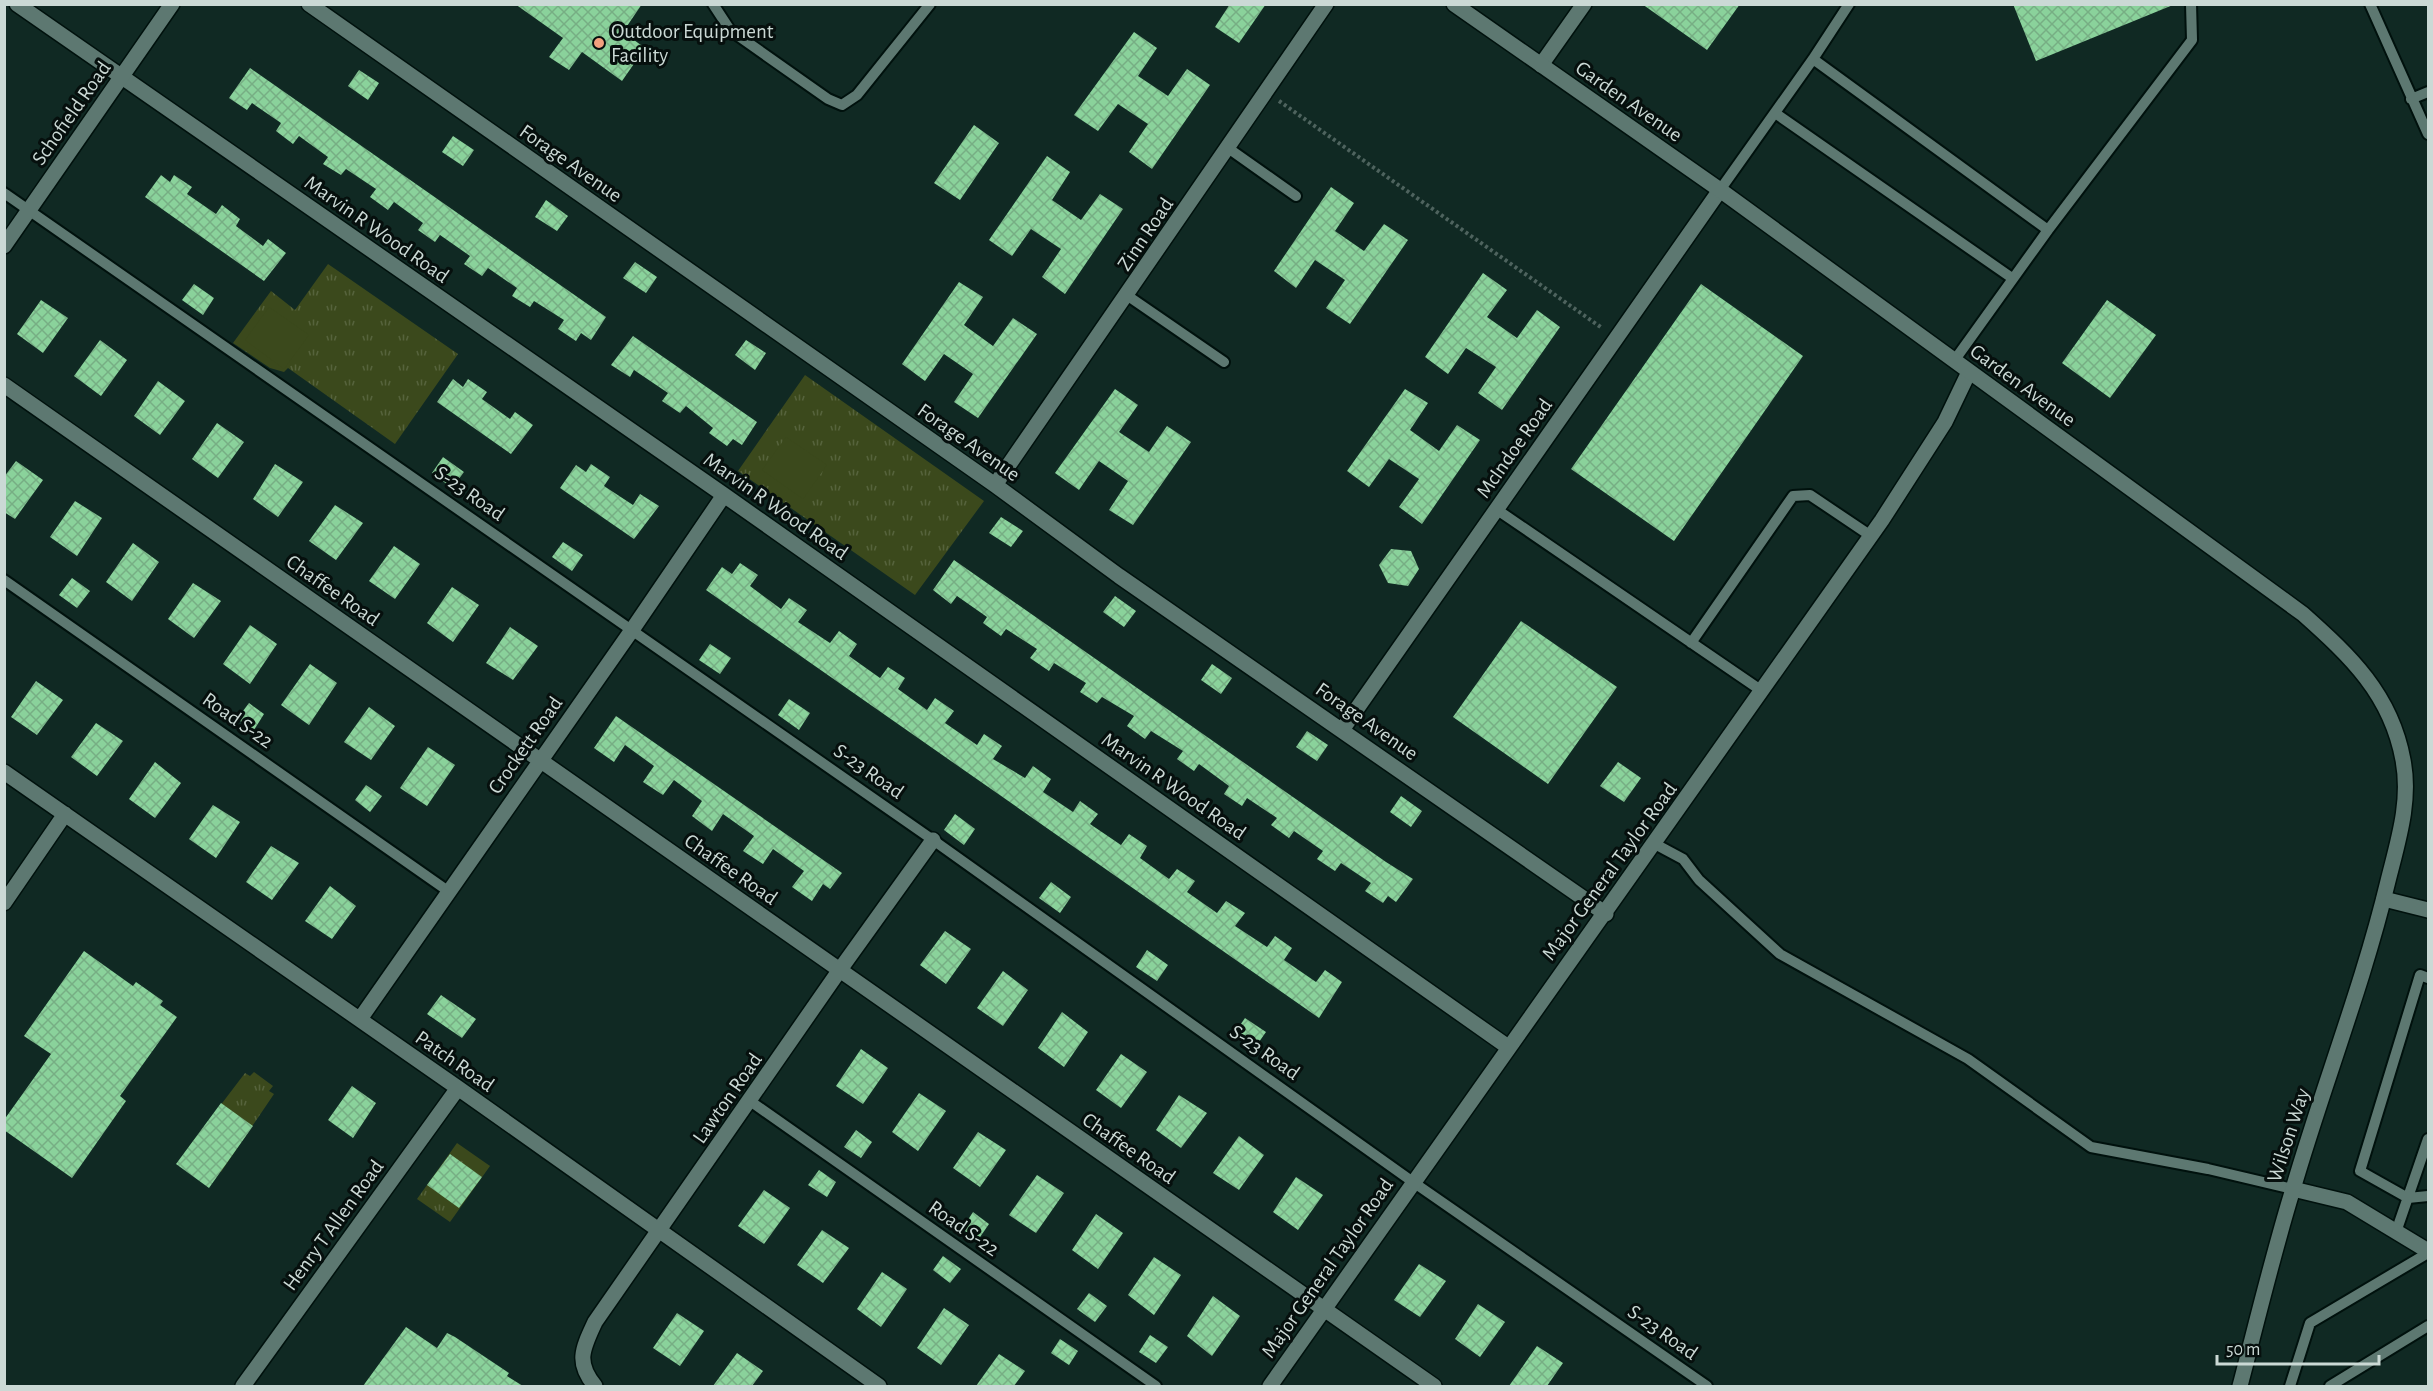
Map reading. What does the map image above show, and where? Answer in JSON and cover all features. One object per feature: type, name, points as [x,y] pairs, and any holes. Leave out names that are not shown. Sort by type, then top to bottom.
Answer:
[{"type":"street","name":"Marvin R Wood Road","points":[[17,4],[724,495],[1508,1047]]},
{"type":"street","name":"Schofield Road","points":[[4,246],[172,4]]},
{"type":"street","name":"Forage Avenue","points":[[309,4],[995,485],[1119,576],[1606,914]]},
{"type":"street","name":"Zinn Road","points":[[995,485],[1128,296],[1326,4]]},
{"type":"street","name":"Garden Avenue","points":[[1454,4],[1720,190],[2303,614],[2348,654],[2374,686],[2398,736],[2407,787],[2404,816],[2384,899]]},
{"type":"street","points":[[1541,65],[1584,4]]},
{"type":"street","name":"McIndoe Road","points":[[1342,730],[1720,190]]},
{"type":"street","name":"Major General Taylor Road","points":[[1270,1386],[1508,1047],[1606,914],[1871,536],[1945,422],[1969,372]]},
{"type":"street","name":"Chaffee Road","points":[[4,385],[1434,1386]]},
{"type":"street","name":"Crockett Road","points":[[360,1019],[724,495]]},
{"type":"street","name":"Patch Road","points":[[4,772],[360,1019],[879,1386]]},
{"type":"street","points":[[4,903],[65,814]]},
{"type":"street","name":"Lawton Road","points":[[595,1386],[585,1375],[582,1356],[595,1322],[933,840]]},
{"type":"street","points":[[2384,899],[2428,910]]},
{"type":"street","name":"Wilson Way","points":[[2240,1386],[2293,1189],[2364,969],[2384,899]]},
{"type":"street","name":"Henry T Allen Road","points":[[243,1386],[458,1088]]},
{"type":"street","points":[[2293,1189],[2348,1203],[2428,1252]]},
{"type":"lane","points":[[713,4],[730,30],[828,99],[843,105],[857,95],[930,4]]},
{"type":"lane","points":[[1720,190],[1849,4]]},
{"type":"lane","points":[[1954,362],[2012,278],[2192,40],[2191,4]]},
{"type":"lane","points":[[2370,4],[2428,134]]},
{"type":"lane","points":[[1813,59],[2048,230]]},
{"type":"lane","points":[[2411,99],[2428,92]]},
{"type":"lane","points":[[1775,113],[2012,278]]},
{"type":"lane","points":[[1228,148],[1296,196]]},
{"type":"lane","name":"S-23 Road","points":[[4,193],[933,840],[1413,1182],[1707,1386]]},
{"type":"lane","points":[[1128,296],[1224,363]]},
{"type":"lane","points":[[1691,643],[1793,496],[1810,495],[1871,536]]},
{"type":"lane","points":[[1496,509],[1762,691]]},
{"type":"lane","name":"Road S-22","points":[[4,580],[448,891]]},
{"type":"lane","points":[[1655,844],[1683,859],[1699,880],[1780,954],[1968,1059],[2091,1147],[2208,1169],[2293,1189]]},
{"type":"lane","points":[[2428,978],[2420,975],[2360,1172],[2408,1198],[2428,1196]]},
{"type":"lane","name":"Road S-22","points":[[750,1101],[1156,1386]]},
{"type":"lane","points":[[2396,1232],[2428,1140]]},
{"type":"lane","points":[[2290,1386],[2310,1323],[2428,1252]]},
{"type":"lane","points":[[2330,1386],[2428,1326]]},
{"type":"path","points":[[1266,92],[1616,338]]},
{"type":"green space","points":[[328,264],[458,354],[395,444],[288,368],[284,372],[270,368],[233,343],[271,291],[295,310]]},
{"type":"green space","points":[[269,307],[309,335],[284,369],[245,340]]},
{"type":"green space","points":[[805,375],[984,501],[915,595],[738,471]]},
{"type":"green space","points":[[786,437],[827,465],[803,499],[762,470]]},
{"type":"green space","points":[[254,1072],[273,1086],[269,1091],[274,1094],[221,1172],[188,1148],[245,1073],[250,1076]]},
{"type":"green space","points":[[457,1143],[490,1166],[450,1222],[417,1199]]},
{"type":"building","name":"Outdoor Equipment Facility","points":[[515,4],[642,4],[623,32],[645,48],[622,81],[582,52],[569,70],[549,57],[563,38]]},
{"type":"building","points":[[1230,4],[1266,4],[1239,43],[1215,27]]},
{"type":"building","points":[[1642,4],[1740,4],[1707,50]]},
{"type":"building","points":[[2013,4],[2173,4],[2173,5],[2036,61]]},
{"type":"building","points":[[1134,32],[1157,48],[1138,76],[1168,96],[1187,69],[1210,85],[1152,169],[1129,152],[1148,124],[1118,104],[1098,131],[1074,115]]},
{"type":"building","points":[[250,68],[606,317],[591,340],[581,333],[576,341],[558,329],[564,320],[534,301],[530,307],[512,296],[517,288],[488,268],[482,276],[464,264],[470,256],[440,235],[435,242],[418,230],[423,223],[394,202],[388,210],[370,197],[376,189],[346,169],[341,175],[323,164],[328,157],[299,136],[293,144],[276,131],[281,123],[252,103],[247,110],[229,98]]},
{"type":"building","points":[[359,70],[379,83],[368,100],[348,86]]},
{"type":"building","points":[[974,125],[999,143],[960,200],[934,183]]},
{"type":"building","points":[[453,136],[474,150],[463,166],[442,152]]},
{"type":"building","points":[[1047,156],[1070,172],[1052,200],[1081,220],[1100,194],[1123,209],[1065,294],[1042,277],[1061,249],[1031,229],[1012,256],[989,240]]},
{"type":"building","points":[[161,175],[170,182],[174,175],[192,187],[187,194],[216,214],[222,205],[240,219],[236,226],[263,246],[268,239],[286,253],[264,281],[145,197]]},
{"type":"building","points":[[1331,187],[1354,203],[1335,231],[1364,251],[1384,224],[1408,240],[1350,324],[1326,308],[1345,280],[1315,260],[1296,288],[1274,271]]},
{"type":"building","points":[[546,200],[568,216],[557,231],[535,217]]},
{"type":"building","points":[[635,262],[657,277],[646,293],[623,278]]},
{"type":"building","points":[[1483,273],[1507,290],[1487,317],[1517,338],[1537,310],[1560,327],[1502,410],[1478,393],[1496,367],[1466,348],[1448,374],[1425,357]]},
{"type":"building","points":[[959,282],[983,297],[964,325],[993,346],[1013,318],[1037,334],[978,418],[954,402],[973,374],[944,354],[925,381],[902,364]]},
{"type":"building","points":[[194,284],[214,298],[203,315],[182,300]]},
{"type":"building","points":[[1701,284],[1803,356],[1674,541],[1571,469]]},
{"type":"building","points":[[41,300],[68,318],[43,353],[17,334]]},
{"type":"building","points":[[2107,300],[2156,335],[2110,398],[2062,363]]},
{"type":"building","points":[[633,336],[757,422],[742,445],[733,439],[727,446],[709,433],[713,428],[686,406],[680,413],[662,401],[668,393],[634,370],[630,377],[611,365]]},
{"type":"building","points":[[100,340],[127,360],[101,396],[74,376]]},
{"type":"building","points":[[746,340],[766,353],[755,370],[735,355]]},
{"type":"building","points":[[453,379],[463,387],[468,379],[487,392],[482,399],[510,419],[515,412],[533,425],[511,454],[437,402]]},
{"type":"building","points":[[158,381],[185,401],[160,435],[134,416]]},
{"type":"building","points":[[1115,389],[1138,405],[1119,432],[1149,452],[1167,426],[1191,442],[1133,525],[1109,510],[1128,481],[1099,461],[1079,490],[1055,473]]},
{"type":"building","points":[[1405,389],[1428,403],[1410,430],[1439,451],[1457,425],[1480,440],[1422,524],[1399,507],[1419,479],[1389,459],[1369,487],[1347,471]]},
{"type":"building","points":[[217,423],[244,442],[218,478],[192,459]]},
{"type":"building","points":[[443,457],[464,472],[452,488],[432,473]]},
{"type":"building","points":[[16,461],[43,480],[15,519],[4,512],[4,477]]},
{"type":"building","points":[[275,464],[303,482],[278,517],[253,499]]},
{"type":"building","points":[[591,464],[610,477],[604,486],[633,505],[640,494],[659,506],[634,539],[560,488],[576,465],[586,472]]},
{"type":"building","points":[[75,501],[102,518],[77,556],[50,537]]},
{"type":"building","points":[[335,505],[363,523],[336,560],[309,541]]},
{"type":"building","points":[[1001,517],[1023,531],[1011,547],[989,533]]},
{"type":"building","points":[[563,542],[583,555],[572,571],[552,557]]},
{"type":"building","points":[[133,543],[159,562],[132,601],[106,582]]},
{"type":"building","points":[[394,546],[420,564],[395,599],[369,581]]},
{"type":"building","points":[[1391,549],[1411,551],[1419,569],[1408,586],[1388,583],[1379,565]]},
{"type":"building","points":[[954,560],[1413,879],[1396,902],[1388,896],[1383,903],[1365,891],[1371,883],[1341,863],[1335,871],[1317,859],[1323,851],[1294,831],[1289,838],[1271,825],[1277,818],[1247,798],[1242,806],[1224,794],[1229,786],[1199,764],[1194,771],[1177,759],[1183,751],[1151,731],[1145,739],[1127,726],[1134,716],[1102,697],[1097,703],[1080,692],[1086,683],[1054,663],[1049,671],[1030,658],[1037,649],[1006,629],[1001,636],[983,623],[987,617],[957,596],[951,604],[933,590]]},
{"type":"building","points":[[740,563],[758,575],[750,586],[781,609],[789,598],[807,610],[798,622],[830,643],[839,631],[857,644],[849,656],[880,678],[888,667],[905,678],[898,689],[927,710],[935,698],[954,711],[945,723],[977,745],[984,734],[1002,746],[993,759],[1025,778],[1033,766],[1051,779],[1043,792],[1073,812],[1080,801],[1098,814],[1090,824],[1121,845],[1129,834],[1147,846],[1140,858],[1169,879],[1177,869],[1195,881],[1187,892],[1217,913],[1226,901],[1245,913],[1235,926],[1267,947],[1275,936],[1292,948],[1284,960],[1316,982],[1325,970],[1342,982],[1319,1018],[706,590],[722,567],[732,574]]},
{"type":"building","points":[[72,578],[90,591],[77,608],[59,595]]},
{"type":"building","points":[[193,583],[221,601],[194,638],[168,619]]},
{"type":"building","points":[[452,587],[479,605],[453,642],[427,623]]},
{"type":"building","points":[[1115,596],[1136,611],[1124,627],[1103,612]]},
{"type":"building","points":[[1521,621],[1617,687],[1548,784],[1453,717]]},
{"type":"building","points":[[250,625],[277,644],[250,684],[223,664]]},
{"type":"building","points":[[510,627],[538,646],[513,680],[486,663]]},
{"type":"building","points":[[710,644],[731,658],[720,674],[699,660]]},
{"type":"building","points":[[310,664],[337,683],[309,725],[281,705]]},
{"type":"building","points":[[1212,664],[1232,678],[1221,694],[1201,680]]},
{"type":"building","points":[[36,681],[63,700],[37,735],[11,717]]},
{"type":"building","points":[[789,699],[810,713],[799,730],[778,715]]},
{"type":"building","points":[[249,703],[264,714],[254,730],[237,719]]},
{"type":"building","points":[[369,707],[395,726],[371,760],[344,742]]},
{"type":"building","points":[[616,716],[842,873],[830,889],[823,884],[812,901],[792,887],[804,871],[773,849],[763,864],[743,851],[754,836],[723,814],[712,831],[692,816],[702,801],[674,780],[663,795],[643,782],[654,766],[625,745],[614,762],[594,748]]},
{"type":"building","points":[[96,723],[123,741],[97,776],[71,757]]},
{"type":"building","points":[[1307,731],[1328,745],[1317,761],[1296,747]]},
{"type":"building","points":[[428,747],[455,765],[427,806],[400,788]]},
{"type":"building","points":[[155,762],[181,783],[155,818],[129,799]]},
{"type":"building","points":[[1618,762],[1641,778],[1624,802],[1600,786]]},
{"type":"building","points":[[366,785],[382,796],[370,812],[355,800]]},
{"type":"building","points":[[1401,796],[1422,811],[1411,827],[1390,812]]},
{"type":"building","points":[[213,805],[240,822],[216,858],[189,839]]},
{"type":"building","points":[[955,814],[975,829],[964,845],[944,830]]},
{"type":"building","points":[[271,846],[299,863],[272,900],[246,882]]},
{"type":"building","points":[[1051,882],[1071,897],[1060,913],[1039,898]]},
{"type":"building","points":[[330,886],[356,906],[332,939],[305,921]]},
{"type":"building","points":[[945,931],[971,949],[946,984],[920,965]]},
{"type":"building","points":[[1147,950],[1168,965],[1157,981],[1136,967]]},
{"type":"building","points":[[84,951],[133,986],[136,982],[163,1001],[160,1005],[177,1017],[120,1096],[126,1101],[72,1178],[4,1130],[4,1120],[51,1054],[24,1036]]},
{"type":"building","points":[[1003,971],[1028,990],[1003,1026],[977,1008]]},
{"type":"building","points":[[441,995],[476,1019],[462,1038],[427,1014]]},
{"type":"building","points":[[1062,1012],[1088,1032],[1064,1067],[1038,1048]]},
{"type":"building","points":[[1245,1018],[1266,1032],[1254,1049],[1234,1034]]},
{"type":"building","points":[[861,1049],[888,1068],[863,1104],[836,1086]]},
{"type":"building","points":[[1121,1054],[1147,1072],[1121,1108],[1096,1090]]},
{"type":"building","points":[[352,1086],[376,1103],[353,1138],[328,1120]]},
{"type":"building","points":[[919,1093],[946,1111],[918,1151],[892,1132]]},
{"type":"building","points":[[1179,1095],[1207,1113],[1181,1148],[1156,1130]]},
{"type":"building","points":[[221,1103],[253,1126],[209,1188],[176,1164]]},
{"type":"building","points":[[856,1130],[872,1142],[861,1158],[844,1147]]},
{"type":"building","points":[[978,1132],[1006,1150],[980,1187],[953,1168]]},
{"type":"building","points":[[1239,1136],[1264,1155],[1239,1190],[1213,1173]]},
{"type":"building","points":[[450,1154],[482,1177],[459,1208],[427,1185]]},
{"type":"building","points":[[819,1170],[836,1182],[827,1197],[808,1185]]},
{"type":"building","points":[[1037,1175],[1064,1193],[1036,1233],[1009,1215]]},
{"type":"building","points":[[1296,1177],[1323,1195],[1298,1230],[1273,1212]]},
{"type":"building","points":[[764,1190],[790,1208],[764,1244],[738,1226]]},
{"type":"building","points":[[973,1212],[989,1224],[978,1240],[962,1229]]},
{"type":"building","points":[[1096,1214],[1123,1233],[1098,1269],[1072,1250]]},
{"type":"building","points":[[822,1230],[849,1248],[823,1283],[797,1265]]},
{"type":"building","points":[[943,1256],[961,1269],[950,1283],[933,1270]]},
{"type":"building","points":[[1154,1257],[1181,1275],[1154,1315],[1128,1295]]},
{"type":"building","points":[[1419,1264],[1446,1281],[1420,1317],[1394,1300]]},
{"type":"building","points":[[882,1272],[907,1289],[881,1327],[857,1309]]},
{"type":"building","points":[[1089,1293],[1107,1306],[1095,1322],[1077,1309]]},
{"type":"building","points":[[1213,1296],[1240,1316],[1212,1356],[1187,1336]]},
{"type":"building","points":[[1478,1304],[1505,1322],[1480,1357],[1455,1339]]},
{"type":"building","points":[[944,1308],[969,1325],[941,1365],[917,1348]]},
{"type":"building","points":[[677,1313],[704,1331],[680,1366],[653,1348]]},
{"type":"building","points":[[406,1327],[437,1348],[447,1333],[455,1337],[509,1373],[507,1376],[523,1386],[363,1386]]},
{"type":"building","points":[[1150,1335],[1168,1347],[1156,1363],[1139,1352]]},
{"type":"building","points":[[1060,1339],[1078,1351],[1069,1365],[1051,1353]]},
{"type":"building","points":[[1537,1346],[1563,1363],[1547,1386],[1509,1386]]},
{"type":"building","points":[[737,1353],[763,1371],[752,1386],[713,1386]]},
{"type":"building","points":[[999,1354],[1025,1371],[1014,1386],[976,1386]]},
{"type":"place","name":"Outdoor Equipment Facility","points":[[599,43]]}]
